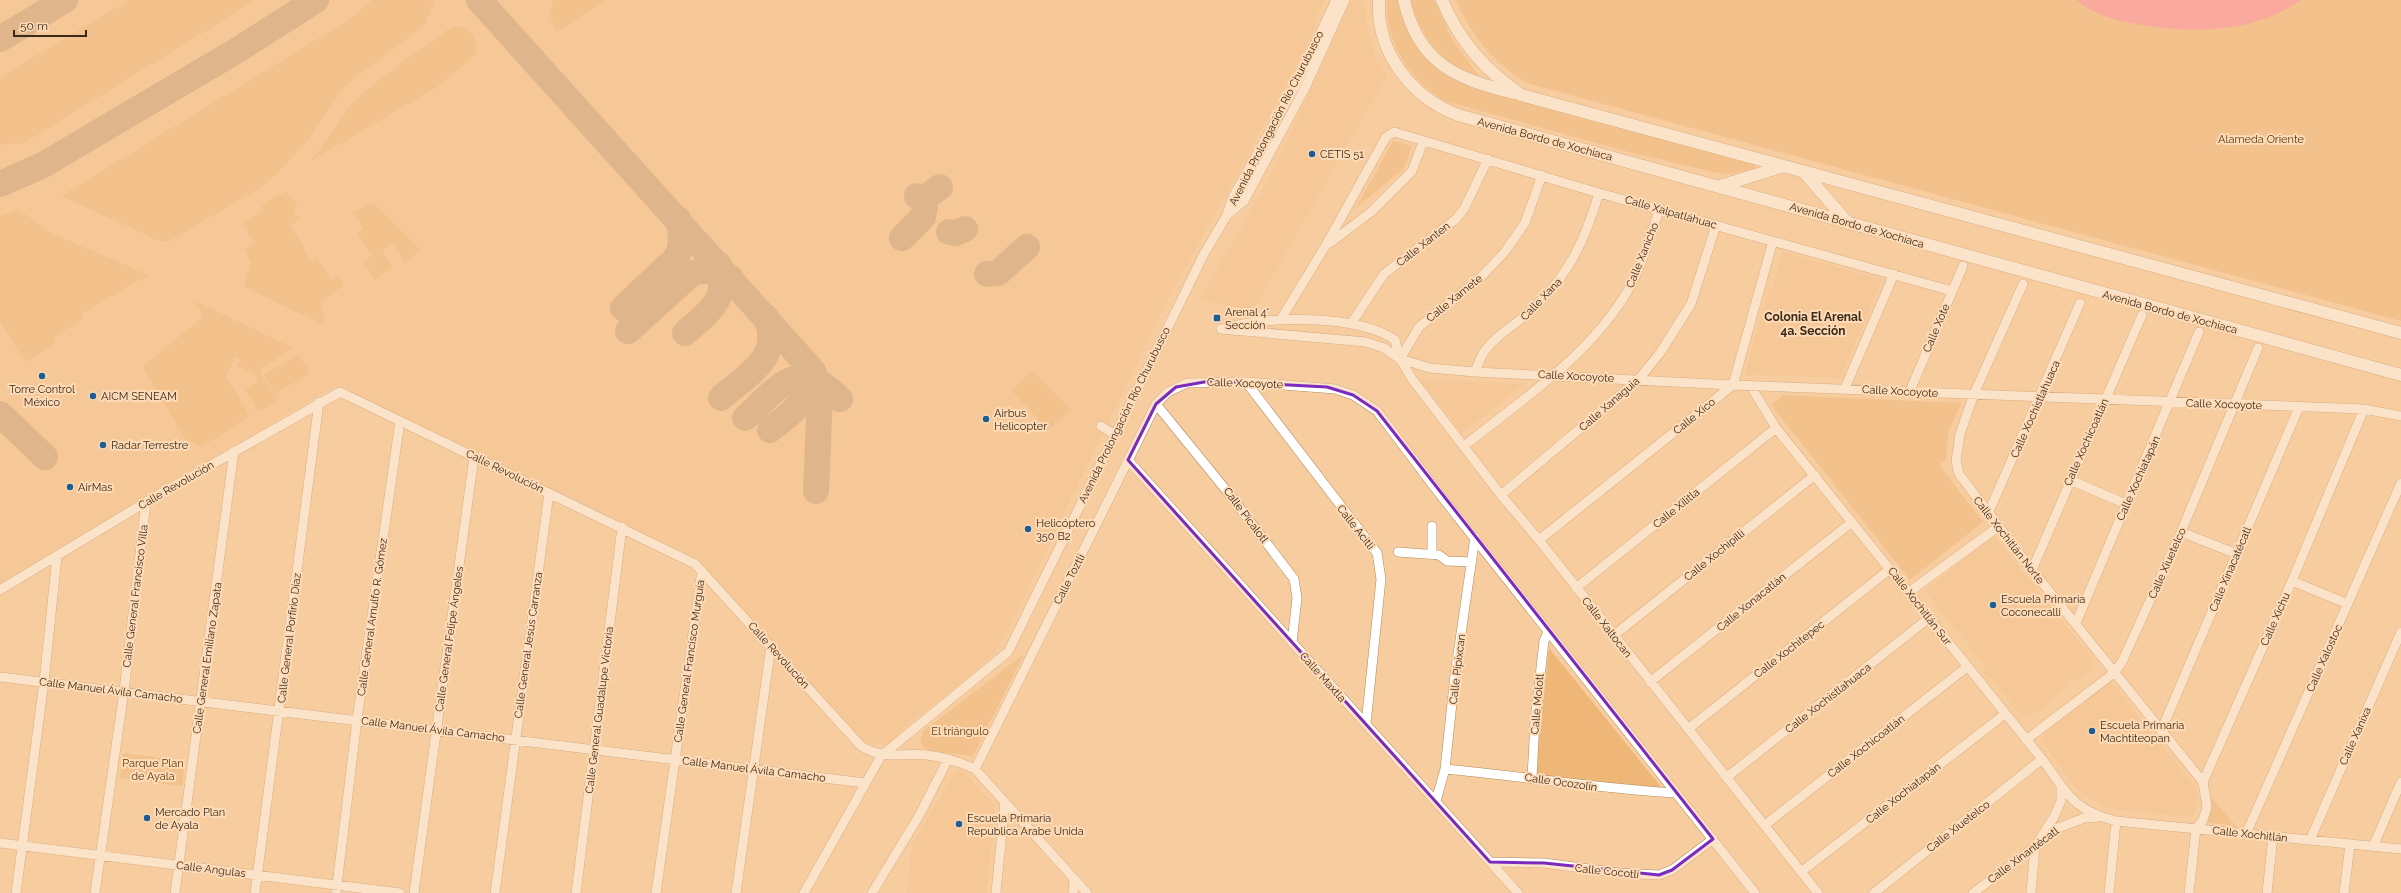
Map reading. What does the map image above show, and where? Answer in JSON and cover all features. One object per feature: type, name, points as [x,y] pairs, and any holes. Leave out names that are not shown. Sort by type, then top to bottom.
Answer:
[{"type":"main road","name":"Avenida Bordo de Xochiaca","points":[[1379,0],[1381,26],[1394,61],[1412,86],[1442,108],[1467,118],[1720,186],[1849,224],[2401,375]]},
{"type":"main road","points":[[1404,0],[1412,24],[1422,44],[1457,76],[1481,85],[2401,333]]},
{"type":"main road","points":[[1442,0],[1455,28],[1473,55],[1499,80],[1522,95]]},
{"type":"main road","points":[[1720,186],[1784,166]]},
{"type":"main road","points":[[1803,171],[1849,224]]},
{"type":"street","name":"Avenida Prolongación Río Churubusco","points":[[804,893],[881,756],[1008,652],[1204,254],[1227,215],[1233,197],[1298,81],[1336,0]]},
{"type":"street","name":"Avenida Prolongación Río Churubusco","points":[[1227,215],[1244,201],[1306,86],[1345,0]]},
{"type":"street","name":"Calle Xalpatláhuac","points":[[1326,245],[1390,133],[1397,133],[1423,142],[1488,159],[1599,193],[1660,208],[1952,291]]},
{"type":"street","points":[[1281,319],[1326,245],[1371,212],[1412,171],[1423,142]]},
{"type":"street","name":"Calle Xanten","points":[[1351,324],[1384,274],[1456,218],[1464,209],[1488,159]]},
{"type":"street","name":"Calle Xamete","points":[[1400,359],[1418,327],[1479,279],[1504,253],[1525,223],[1542,175]]},
{"type":"street","name":"Calle Xana","points":[[1475,372],[1484,352],[1493,342],[1533,310],[1557,284],[1577,255],[1590,224],[1599,193]]},
{"type":"street","name":"Calle Xanicho","points":[[1464,446],[1553,375],[1591,339],[1625,295],[1635,276],[1660,208]]},
{"type":"street","name":"Calle Xanaguia","points":[[1501,495],[1639,379],[1660,353],[1691,304],[1716,225]]},
{"type":"street","points":[[1733,385],[1773,241]]},
{"type":"street","name":"Calle Xote","points":[[1910,391],[1963,266]]},
{"type":"street","points":[[1845,388],[1894,274]]},
{"type":"street","name":"Calle Xochitlán Norte","points":[[2023,284],[1974,394],[1960,434],[1956,461],[1959,474],[2032,570],[2203,782]]},
{"type":"street","name":"Calle Xochistlahuaca","points":[[1988,514],[2042,395],[2080,303]]},
{"type":"street","name":"Calle Xochicoatlán","points":[[2032,570],[2142,315]]},
{"type":"street","name":"Calle Xocoyote","points":[[1400,359],[1395,340],[1372,328],[1351,324],[1281,319],[1250,321],[1221,329],[1366,342],[1384,348],[1400,359],[1430,368],[1475,372],[1639,379],[1733,385],[1974,394],[2042,395],[2171,402],[2364,409],[2401,416]]},
{"type":"street","name":"Calle Xochiatapán","points":[[2076,623],[2171,402],[2199,332]]},
{"type":"street","name":"Calle Xiuetelco","points":[[2026,740],[2114,673],[2122,662],[2181,532],[2236,404],[2258,348]]},
{"type":"street","name":"Calle Xaltocan","points":[[1400,359],[1412,379],[1501,495],[1539,540],[1613,636],[1818,893]]},
{"type":"street","name":"Calle Xocoyote","points":[[1168,392],[1187,383],[1246,382],[1320,386],[1348,393],[1377,411],[1438,492],[1475,537]]},
{"type":"street","name":"Calle Acitli","points":[[1246,382],[1377,553],[1381,579],[1366,724]]},
{"type":"street","name":"Calle Xico","points":[[1539,540],[1733,385]]},
{"type":"street","name":"Calle Xochitlán Sur","points":[[1750,385],[1776,428],[1909,592],[2042,760],[2061,789],[2074,802],[2099,817]]},
{"type":"street","name":"Calle Revolución","points":[[0,590],[146,502],[319,402],[340,392],[688,560],[702,571],[861,746],[881,756]]},
{"type":"street","name":"Calle Toztli","points":[[975,769],[1156,404],[1168,392]]},
{"type":"street","name":"Calle General Porfirio Díaz","points":[[255,893],[319,402]]},
{"type":"street","name":"Calle Picalotl","points":[[1156,404],[1230,495],[1294,579],[1297,598],[1292,642]]},
{"type":"street","name":"Calle Xinacatécatl","points":[[2161,731],[2299,407]]},
{"type":"street","name":"Calle Xichu","points":[[2203,782],[2292,581],[2364,409]]},
{"type":"street","name":"Calle General Arnulfo R. Gómez","points":[[336,889],[357,720],[400,420]]},
{"type":"street","points":[[1101,426],[1115,435]]},
{"type":"street","name":"Calle Xilitla","points":[[1576,588],[1776,428]]},
{"type":"street","name":"Calle General Emiliano Zapata","points":[[175,893],[202,701],[234,451]]},
{"type":"street","name":"Calle General Felipe Ángeles","points":[[414,893],[474,457]]},
{"type":"street","name":"Calle Maxtla","points":[[1128,460],[1518,893]]},
{"type":"street","name":"Calle Xochipilli","points":[[1613,636],[1815,475]]},
{"type":"street","points":[[2070,480],[2126,504]]},
{"type":"street","name":"Calle Xalostoc","points":[[2246,834],[2401,482]]},
{"type":"street","name":"Calle General Jesús Carranza","points":[[495,893],[549,493]]},
{"type":"street","name":"Calle General Francisco Villa","points":[[95,893],[99,856],[124,691],[146,502]]},
{"type":"street","name":"Calle Xonacatlán","points":[[1650,682],[1852,522]]},
{"type":"street","points":[[1432,526],[1432,555]]},
{"type":"street","name":"Calle General Guadalupe Victoria","points":[[576,893],[622,527]]},
{"type":"street","points":[[1909,592],[1998,527]]},
{"type":"street","points":[[2181,532],[2237,554]]},
{"type":"street","points":[[1475,537],[1754,893]]},
{"type":"street","name":"Calle Pipixcan","points":[[1436,801],[1445,769],[1455,675],[1475,537]]},
{"type":"street","points":[[1398,552],[1441,556],[1447,562],[1472,562]]},
{"type":"street","points":[[16,893],[44,682],[57,556]]},
{"type":"street","name":"Calle Xochitepec","points":[[1688,729],[1890,570]]},
{"type":"street","name":"Calle General Francisco Murguía","points":[[656,893],[702,571]]},
{"type":"street","points":[[2292,581],[2348,604]]},
{"type":"street","name":"Calle Xochistlahuaca","points":[[1727,777],[1929,618]]},
{"type":"street","name":"Calle Molotl","points":[[1532,778],[1537,706],[1544,641],[1548,632]]},
{"type":"street","name":"Calle Xanixa","points":[[2310,840],[2401,632]]},
{"type":"street","points":[[736,893],[752,768],[771,646]]},
{"type":"street","name":"Calle Xochicoatlán","points":[[1765,825],[1968,667]]},
{"type":"street","name":"Calle Manuel Ávila Camacho","points":[[0,677],[280,710],[865,783]]},
{"type":"street","name":"Calle Xochiatapán","points":[[1802,872],[2005,714]]},
{"type":"street","points":[[881,756],[909,754],[948,760],[975,769],[1087,893]]},
{"type":"street","points":[[872,893],[920,814],[948,760]]},
{"type":"street","name":"Calle Xiuetelco","points":[[1874,893],[2042,760]]},
{"type":"street","name":"Calle Ocozolin","points":[[1445,769],[1590,786],[1676,793]]},
{"type":"street","points":[[2189,893],[2196,829],[2203,820],[2207,807],[2203,782]]},
{"type":"street","points":[[2373,847],[2401,782]]},
{"type":"street","points":[[2030,893],[2035,847],[2054,817],[2061,801],[2061,789]]},
{"type":"street","points":[[996,893],[1005,802]]},
{"type":"street","name":"Calle Xochitlán","points":[[2099,817],[2116,822],[2272,836],[2401,850]]},
{"type":"street","name":"Calle Xinantécatl","points":[[1973,893],[2035,847],[2053,830],[2084,818],[2099,817]]},
{"type":"street","points":[[2109,893],[2116,822]]},
{"type":"street","points":[[2267,893],[2272,836]]},
{"type":"street","name":"Calle Cocotli","points":[[1490,862],[1544,863],[1619,873],[1659,875],[1672,870],[1713,839]]},
{"type":"street","name":"Calle Angulas","points":[[0,843],[257,874],[336,889],[400,893]]},
{"type":"street","points":[[2344,893],[2350,844]]},
{"type":"street","points":[[1073,893],[1074,879]]},
{"type":"highlighted area","points":[[1210,381],[1327,387],[1353,395],[1377,411],[1713,839],[1672,870],[1659,875],[1544,863],[1490,862],[1128,460],[1156,404],[1176,387]]},
{"type":"shaded area","points":[[0,0],[1325,0],[1317,15],[1314,29],[1304,53],[1169,297],[1007,631],[993,655],[909,724],[887,745],[863,742],[697,559],[335,386],[0,584]]},
{"type":"shaded area","name":"CETIS 51","points":[[1352,0],[1363,0],[1371,45],[1375,57],[1387,76],[1253,310],[1200,299],[1271,176]]},
{"type":"shaded area","points":[[2077,0],[2301,0],[2283,11],[2263,20],[2242,25],[2200,30],[2157,27],[2120,21],[2090,10]]},
{"type":"shaded area","points":[[1783,252],[1882,280],[1840,378],[1745,374],[1769,289],[1773,290]]},
{"type":"shaded area","points":[[1420,380],[1523,384],[1462,433]]},
{"type":"shaded area","name":"Escuela Primaria Coconecalli","points":[[1994,536],[2093,659],[2088,671],[2076,681],[2073,677],[2067,682],[2069,685],[2031,716],[2021,715],[1991,677],[1988,678],[1982,670],[1986,667],[1925,590]]},
{"type":"shaded area","points":[[2109,679],[2197,790],[2194,817],[2121,810],[2102,806],[2077,789],[2040,738],[2086,701],[2085,698]]},
{"type":"shaded area","name":"Escuela Primaria Republica Arabe Unida","points":[[956,771],[963,772],[995,806],[986,893],[907,893],[913,842]]},
{"type":"green space","points":[[129,0],[256,0],[24,143],[0,145],[0,77]]},
{"type":"green space","points":[[372,0],[434,0],[425,25],[346,85],[308,140],[276,175],[258,189],[168,242],[157,240],[61,196],[348,20]]},
{"type":"green space","points":[[553,0],[607,0],[557,32],[549,15]]},
{"type":"green space","points":[[1387,0],[1399,0],[1407,29],[1423,54],[1446,73],[1472,88],[1753,163],[1756,168],[1729,174],[1717,173],[1625,151],[1445,101],[1432,93],[1421,83],[1402,59],[1390,30],[1387,15]]},
{"type":"green space","points":[[1410,0],[1434,0],[1452,39],[1478,75],[1466,72],[1456,67],[1438,52],[1418,22]]},
{"type":"green space","name":"Alameda Oriente","points":[[1456,0],[2401,0],[2401,321],[1526,83],[1514,75],[1494,57],[1476,37]]},
{"type":"green space","points":[[457,26],[462,27],[472,34],[477,45],[475,55],[439,86],[309,162],[321,148],[341,117],[353,103],[386,74],[447,30]]},
{"type":"green space","points":[[1393,141],[1412,146],[1404,168],[1356,208]]},
{"type":"green space","points":[[287,191],[298,206],[293,211],[301,219],[291,225],[311,260],[317,257],[331,280],[338,276],[344,285],[321,302],[325,322],[322,324],[244,287],[251,263],[244,249],[255,243],[242,223],[264,210],[261,205]]},
{"type":"green space","points":[[367,204],[376,205],[421,250],[405,262],[392,243],[382,250],[392,268],[375,280],[363,261],[371,256],[357,233],[363,229],[353,212]]},
{"type":"green space","points":[[18,209],[54,234],[149,275],[82,313],[84,318],[53,338],[56,344],[25,362],[0,321],[0,216]]},
{"type":"green space","points":[[189,298],[294,348],[259,370],[277,400],[258,412],[245,390],[254,385],[258,376],[237,366],[241,360],[235,357],[226,376],[250,416],[201,447],[185,439],[142,367],[204,316]]},
{"type":"green space","points":[[299,354],[310,373],[275,394],[264,375]]},
{"type":"green space","points":[[1033,370],[1070,410],[1048,430],[1011,390]]},
{"type":"green space","points":[[1783,395],[1961,403],[1948,433],[1946,460],[1939,465],[1983,522],[1910,580],[1771,405]]},
{"type":"green space","points":[[1549,648],[1661,787],[1535,777]]},
{"type":"green space","name":"El triángulo","points":[[1024,654],[973,756],[934,752],[924,748],[920,741],[923,731]]},
{"type":"green space","name":"Parque Plan de Ayala","points":[[123,753],[185,761],[182,786],[120,778]]},
{"type":"green space","points":[[2211,797],[2236,826],[2205,822]]},
{"type":"taxiway","points":[[0,39],[65,0]]},
{"type":"taxiway","points":[[0,184],[43,165],[236,51],[316,0]]},
{"type":"taxiway","points":[[479,0],[813,371],[820,395],[816,491]]},
{"type":"taxiway","points":[[917,196],[925,198],[940,187]]},
{"type":"taxiway","points":[[902,238],[923,217],[925,206]]},
{"type":"taxiway","points":[[623,308],[676,258],[680,248],[681,234],[678,219]]},
{"type":"taxiway","points":[[949,232],[955,233],[965,229]]},
{"type":"taxiway","points":[[987,274],[998,273],[1027,247]]},
{"type":"taxiway","points":[[685,333],[709,312],[719,297],[721,288],[719,265]]},
{"type":"taxiway","points":[[628,331],[691,274],[706,271],[731,278]]},
{"type":"taxiway","points":[[721,398],[752,372],[767,353],[770,342],[770,330],[765,316]]},
{"type":"taxiway","points":[[770,430],[793,411],[804,398],[807,390],[808,368]]},
{"type":"taxiway","points":[[745,418],[779,387],[800,378],[812,379],[825,386],[840,399]]},
{"type":"taxiway","points":[[0,414],[45,457]]},
{"type":"place","name":"CETIS 51","points":[[1312,154]]},
{"type":"place","name":"Arenal 4° Sección","points":[[1217,318]]},
{"type":"place","name":"Torre Control México","points":[[42,376]]},
{"type":"place","name":"AICM SENEAM","points":[[93,396]]},
{"type":"place","name":"Airbus Helicopter","points":[[986,419]]},
{"type":"place","name":"Radar Terrestre","points":[[103,445]]},
{"type":"place","name":"AirMas","points":[[70,487]]},
{"type":"place","name":"Helicóptero 350 B2","points":[[1028,529]]},
{"type":"place","name":"Escuela Primaria Coconecalli","points":[[1993,605]]},
{"type":"place","name":"Escuela Primaria Machtiteopan","points":[[2092,731]]},
{"type":"place","name":"Mercado Plan de Ayala","points":[[147,818]]},
{"type":"place","name":"Escuela Primaria Republica Arabe Unida","points":[[959,824]]},
{"type":"district","name":"Colonia El Arenal 4a. Sección","points":[[1813,324]]}]
